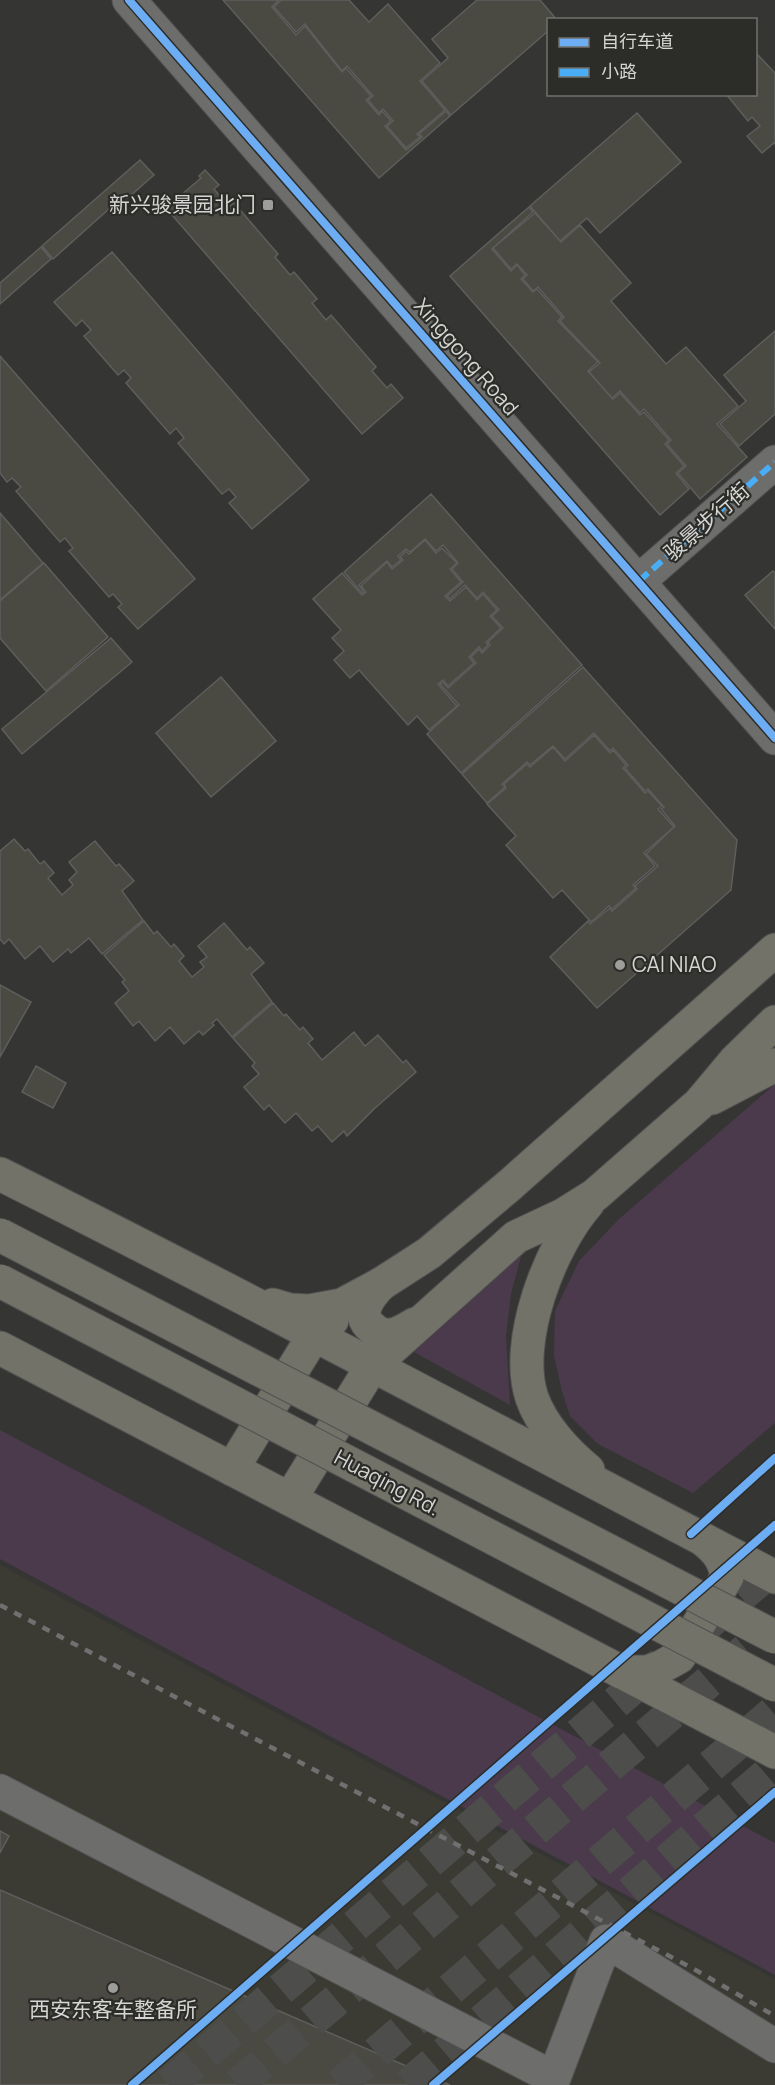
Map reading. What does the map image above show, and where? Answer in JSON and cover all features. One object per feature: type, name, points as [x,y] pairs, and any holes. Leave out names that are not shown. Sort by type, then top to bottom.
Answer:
[{"type":"main road","points":[[218,1285],[251,1299],[290,1310],[326,1309],[342,1305],[369,1291],[429,1253],[458,1230],[775,950]]},
{"type":"main road","points":[[682,1120],[699,1104],[735,1061],[775,1022]]},
{"type":"main road","points":[[646,1510],[600,1480],[574,1457],[537,1409],[528,1384],[527,1355],[540,1288],[570,1229],[595,1195],[706,1101],[775,1065]]},
{"type":"main road","points":[[0,1174],[218,1285],[775,1577]]},
{"type":"main road","points":[[290,1498],[372,1366],[516,1237],[563,1215],[595,1195]]},
{"type":"main road","name":"Huaqing Rd.","points":[[0,1235],[775,1637]]},
{"type":"main road","name":"Huaqing Rd.","points":[[0,1281],[775,1686]]},
{"type":"main road","points":[[369,1291],[370,1296],[364,1310],[367,1323],[372,1329],[383,1335],[390,1335],[420,1322]]},
{"type":"main road","points":[[232,1469],[314,1335],[369,1291]]},
{"type":"main road","points":[[0,1348],[775,1752]]},
{"type":"main road","points":[[621,1672],[647,1672],[679,1657],[727,1577],[725,1562],[719,1552],[703,1539]]},
{"type":"street","name":"Xinggong Road","points":[[129,0],[775,738]]},
{"type":"street","name":"骏景步行街","points":[[639,581],[775,462]]},
{"type":"street","points":[[0,1791],[554,2078],[606,1941],[775,2046]]},
{"type":"shaded area","points":[[775,1084],[775,1423],[693,1493],[598,1444],[570,1416],[554,1356],[555,1311],[579,1261],[619,1219]]},
{"type":"shaded area","points":[[521,1256],[511,1294],[506,1336],[510,1405],[414,1352]]},
{"type":"shaded area","points":[[0,1430],[775,1843],[775,1975],[0,1559]]},
{"type":"shaded area","points":[[0,1565],[775,1979],[775,2085],[0,2085]]},
{"type":"building","points":[[223,0],[279,0],[272,7],[296,35],[305,26],[342,72],[346,68],[371,96],[366,100],[379,115],[382,111],[391,121],[385,126],[406,150],[422,137],[419,134],[446,111],[450,116],[379,178]]},
{"type":"building","points":[[281,0],[349,0],[369,22],[388,4],[440,63],[420,81],[445,110],[417,134],[420,137],[406,148],[387,126],[393,121],[383,109],[379,113],[368,100],[373,96],[347,66],[342,71],[305,24],[296,32],[274,7]]},
{"type":"building","points":[[477,0],[540,0],[555,18],[547,18],[547,32],[451,115],[422,81],[448,58],[432,39]]},
{"type":"building","points":[[757,54],[775,73],[775,144],[762,153],[747,136],[760,126],[752,117],[748,121],[728,96],[757,96]]},
{"type":"building","points":[[637,113],[681,162],[600,233],[587,218],[560,241],[530,206]]},
{"type":"building","points":[[140,160],[154,175],[113,211],[110,208],[53,259],[42,246]]},
{"type":"building","points":[[205,170],[219,185],[214,189],[229,207],[234,203],[278,254],[275,257],[290,275],[294,272],[317,299],[312,303],[326,320],[331,315],[376,367],[372,371],[387,388],[391,384],[403,398],[362,434],[166,208],[201,178],[199,176]]},
{"type":"building","points":[[529,207],[533,212],[492,249],[511,271],[517,265],[525,275],[521,279],[533,292],[537,289],[562,317],[558,321],[598,362],[588,371],[613,399],[620,393],[640,415],[644,412],[669,440],[665,444],[684,466],[676,473],[689,489],[660,515],[450,276]]},
{"type":"building","points":[[535,213],[561,242],[580,225],[631,283],[611,301],[666,364],[686,347],[738,406],[717,424],[747,457],[700,499],[678,473],[686,466],[667,444],[671,440],[644,409],[640,413],[620,391],[612,398],[589,372],[600,363],[560,321],[564,317],[538,287],[533,291],[523,279],[527,275],[517,264],[511,269],[493,248]]},
{"type":"building","points":[[41,247],[51,259],[0,304],[0,283]]},
{"type":"building","points":[[112,252],[309,480],[252,529],[229,503],[236,497],[229,489],[222,494],[178,443],[184,438],[176,428],[170,434],[126,383],[131,378],[124,370],[118,375],[84,336],[91,330],[82,320],[76,326],[54,302]]},
{"type":"building","points":[[775,331],[775,414],[739,446],[720,424],[746,401],[724,375]]},
{"type":"building","points":[[0,356],[195,579],[138,629],[118,607],[122,604],[113,594],[109,597],[69,551],[73,548],[65,538],[60,542],[16,491],[21,487],[12,478],[7,482],[0,473]]},
{"type":"building","points":[[431,494],[582,665],[461,773],[427,734],[459,705],[440,684],[443,682],[448,688],[476,663],[471,657],[479,649],[482,653],[490,645],[488,642],[503,628],[492,616],[499,610],[483,592],[477,598],[465,585],[450,599],[447,596],[463,582],[452,569],[458,563],[443,545],[436,551],[425,539],[410,552],[406,549],[398,556],[401,560],[392,567],[387,561],[359,585],[364,592],[362,593],[344,572]]},
{"type":"building","points":[[0,513],[43,563],[0,600]]},
{"type":"building","points":[[425,540],[436,553],[442,548],[457,563],[450,569],[461,582],[445,596],[450,601],[466,587],[477,600],[483,594],[497,610],[490,616],[501,628],[486,642],[488,645],[482,651],[479,647],[469,657],[474,663],[448,686],[443,680],[438,684],[457,706],[429,730],[417,716],[408,725],[359,670],[350,678],[334,660],[344,651],[332,638],[341,630],[313,599],[342,573],[362,595],[366,592],[361,586],[387,562],[392,569],[403,560],[400,557],[406,551],[409,554]]},
{"type":"building","points":[[44,563],[108,637],[46,691],[0,638],[0,601]]},
{"type":"building","points":[[773,571],[775,573],[775,629],[745,595]]},
{"type":"building","points":[[111,638],[132,662],[22,754],[2,729]]},
{"type":"building","points":[[583,667],[737,840],[731,890],[597,1008],[550,957],[588,921],[590,924],[610,908],[612,911],[637,889],[635,886],[658,866],[646,854],[675,826],[661,809],[664,807],[648,789],[645,791],[625,768],[628,765],[613,748],[610,751],[594,733],[565,759],[553,746],[530,765],[527,762],[502,784],[505,787],[487,803],[462,774]]},
{"type":"building","points":[[221,677],[276,741],[211,797],[156,733]]},
{"type":"building","points":[[594,735],[610,753],[613,750],[626,765],[623,768],[645,793],[648,791],[662,806],[658,809],[674,827],[644,853],[655,866],[633,885],[636,888],[612,909],[609,906],[591,922],[562,890],[553,898],[506,845],[516,836],[487,804],[506,788],[504,784],[527,764],[530,767],[553,747],[565,761]]},
{"type":"building","points":[[14,839],[25,851],[28,849],[40,864],[44,861],[54,873],[48,878],[62,895],[73,885],[69,880],[77,872],[69,862],[95,841],[116,866],[119,864],[134,881],[122,891],[143,920],[102,954],[89,938],[71,953],[68,949],[53,962],[40,946],[25,959],[9,939],[4,944],[0,939],[0,851]]},
{"type":"building","points":[[144,921],[154,934],[157,931],[171,947],[174,944],[184,956],[179,961],[192,977],[204,967],[200,962],[207,957],[198,946],[224,923],[247,950],[250,947],[264,963],[251,974],[272,1002],[232,1037],[217,1019],[203,1035],[199,1031],[184,1044],[170,1027],[155,1041],[139,1021],[133,1026],[115,1003],[129,991],[122,982],[125,980],[104,955]]},
{"type":"building","points":[[0,985],[31,1002],[0,1057]]},
{"type":"building","points":[[273,1003],[300,1030],[303,1027],[313,1039],[308,1043],[322,1060],[354,1032],[365,1046],[378,1035],[403,1063],[406,1060],[416,1072],[347,1136],[344,1131],[332,1142],[318,1126],[312,1131],[296,1113],[285,1123],[269,1105],[264,1110],[244,1087],[259,1074],[252,1066],[255,1063],[233,1038]]},
{"type":"building","points":[[36,1066],[66,1083],[53,1108],[22,1092]]},
{"type":"building","points":[[0,1831],[9,1836],[0,1853]]},
{"type":"building","name":"西安东客车整备所","points":[[0,1890],[450,2085],[0,2085]]},
{"type":"tunnel","points":[[703,1628],[775,1567]]},
{"type":"tunnel","points":[[237,2085],[775,1625]]},
{"type":"tunnel","points":[[169,2085],[662,1663]]},
{"type":"tunnel","points":[[339,2085],[775,1711]]},
{"type":"tunnel","points":[[408,2085],[775,1767]]},
{"type":"railway","points":[[0,1605],[692,1968],[775,2016]]},
{"type":"marked path","points":[[639,581],[775,462]]},
{"type":"cycle path","points":[[129,0],[775,738]]},
{"type":"cycle path","points":[[691,1534],[775,1458]]},
{"type":"cycle path","points":[[132,2085],[775,1525]]},
{"type":"cycle path","points":[[433,2085],[775,1792]]},
{"type":"place","name":"新兴骏景园北门","points":[[268,205]]},
{"type":"place","name":"CAI NIAO","points":[[620,965]]},
{"type":"place","name":"西安东客车整备所","points":[[113,1988]]}]
